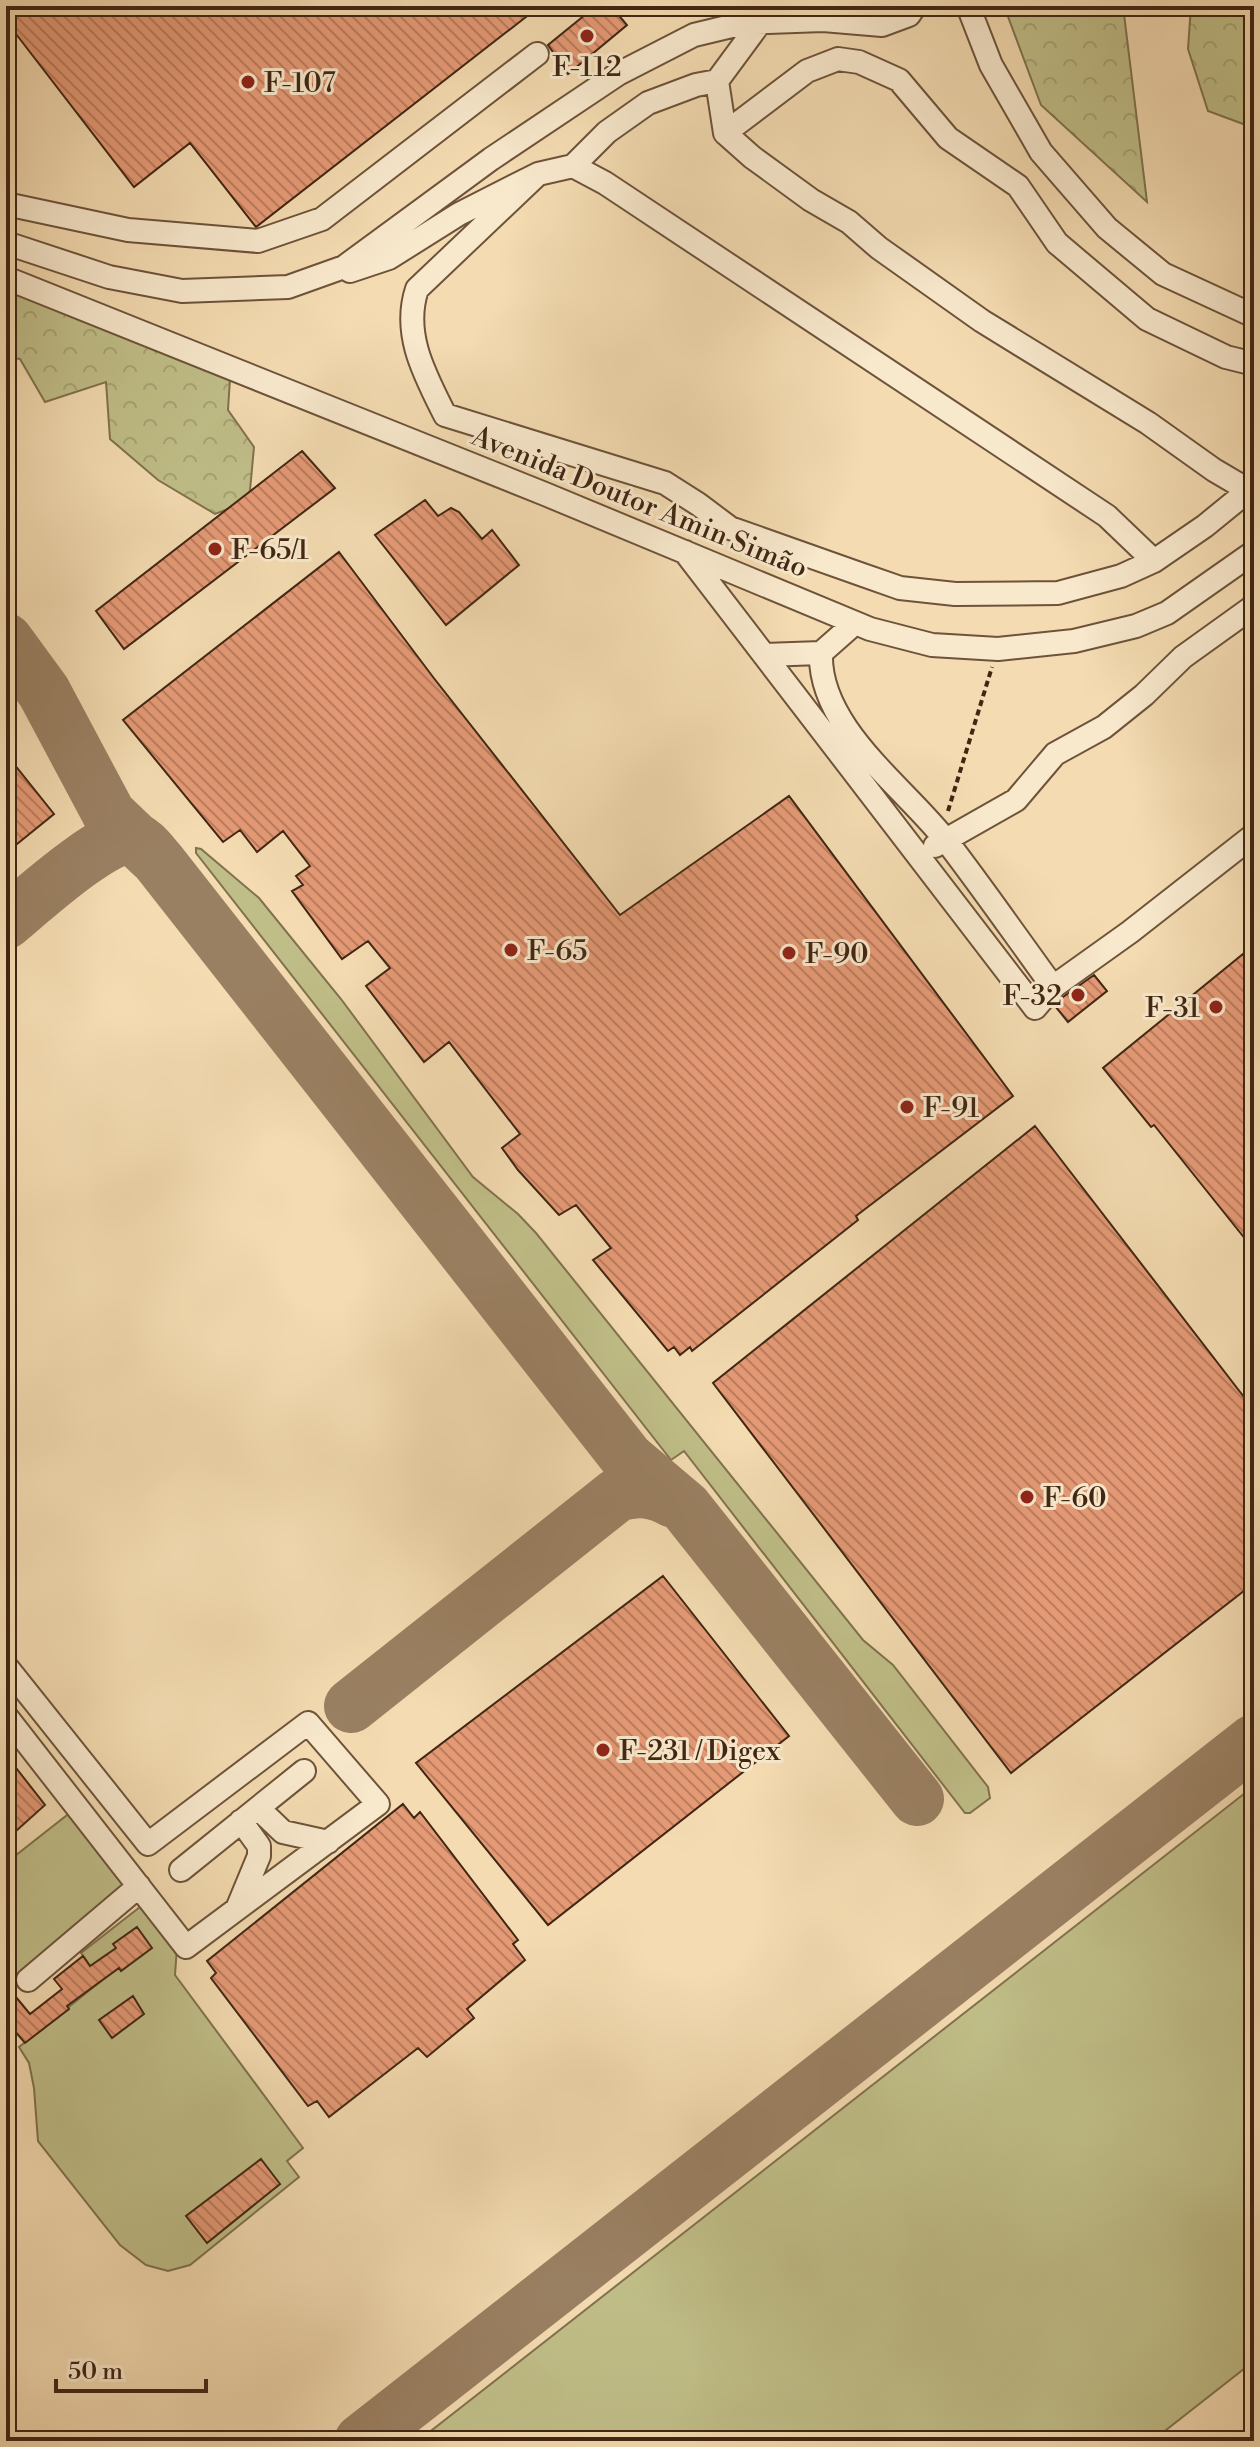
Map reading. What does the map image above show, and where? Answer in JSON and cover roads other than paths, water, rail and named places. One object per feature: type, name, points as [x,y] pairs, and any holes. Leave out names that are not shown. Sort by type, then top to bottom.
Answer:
[{"type":"street","points":[[6,243],[109,277],[182,291],[288,287],[338,270],[491,159],[618,74],[694,35],[744,23],[823,20],[882,25],[909,15],[915,6]]},
{"type":"street","points":[[968,6],[991,65],[1041,152],[1107,228],[1163,274],[1254,316]]},
{"type":"street","points":[[338,270],[348,272],[389,258],[459,214],[538,174],[573,166],[607,132],[648,103],[687,87],[717,81],[759,24]]},
{"type":"street","points":[[6,204],[128,230],[258,241],[322,219],[537,54]]},
{"type":"street","points":[[725,133],[807,71],[838,59],[859,62],[899,80],[948,138],[1018,186],[1057,243],[1147,319],[1226,357],[1254,364]]},
{"type":"street","points":[[538,174],[417,289],[412,305],[412,339],[445,415],[665,483],[730,528],[900,588],[955,594],[1058,593],[1121,576],[1154,561],[1205,526],[1251,488],[1214,470],[1148,423],[982,321],[879,248],[849,222],[811,200],[752,157],[725,133],[717,81]]},
{"type":"street","points":[[573,166],[605,183],[1107,516],[1154,561]]},
{"type":"street","name":"Avenida Doutor Amin Simão","points":[[6,278],[684,550],[870,629],[932,645],[998,649],[1074,641],[1136,626],[1167,613],[1254,552]]},
{"type":"street","points":[[684,550],[1035,1008],[1053,987],[1130,932],[1254,835]]},
{"type":"street","points":[[917,854],[1016,800],[1055,754],[1104,727],[1144,695],[1183,657],[1254,606]]},
{"type":"street","points":[[764,655],[821,653],[855,623]]},
{"type":"street","points":[[821,653],[821,669],[829,701],[873,762],[944,838],[1053,987]]},
{"type":"street","points":[[6,1666],[148,1844],[308,1723],[378,1804],[186,1947],[6,1716]]},
{"type":"street","points":[[181,1870],[304,1771]]},
{"type":"street","points":[[250,1814],[283,1832],[328,1842]]},
{"type":"street","points":[[237,1910],[259,1856],[250,1814]]},
{"type":"street","points":[[28,1980],[139,1886]]},
{"type":"place","name":"F-112","points":[[587,36]]},
{"type":"place","name":"F-107","points":[[248,82]]},
{"type":"place","name":"F-65/1","points":[[215,549]]},
{"type":"place","name":"F-65","points":[[511,950]]},
{"type":"place","name":"F-90","points":[[789,953]]},
{"type":"place","name":"F-32","points":[[1078,995]]},
{"type":"place","name":"F-31","points":[[1216,1007]]},
{"type":"place","name":"F-91","points":[[907,1107]]},
{"type":"place","name":"F-60","points":[[1027,1497]]},
{"type":"place","name":"F-231 / Digex","points":[[603,1750]]}]
